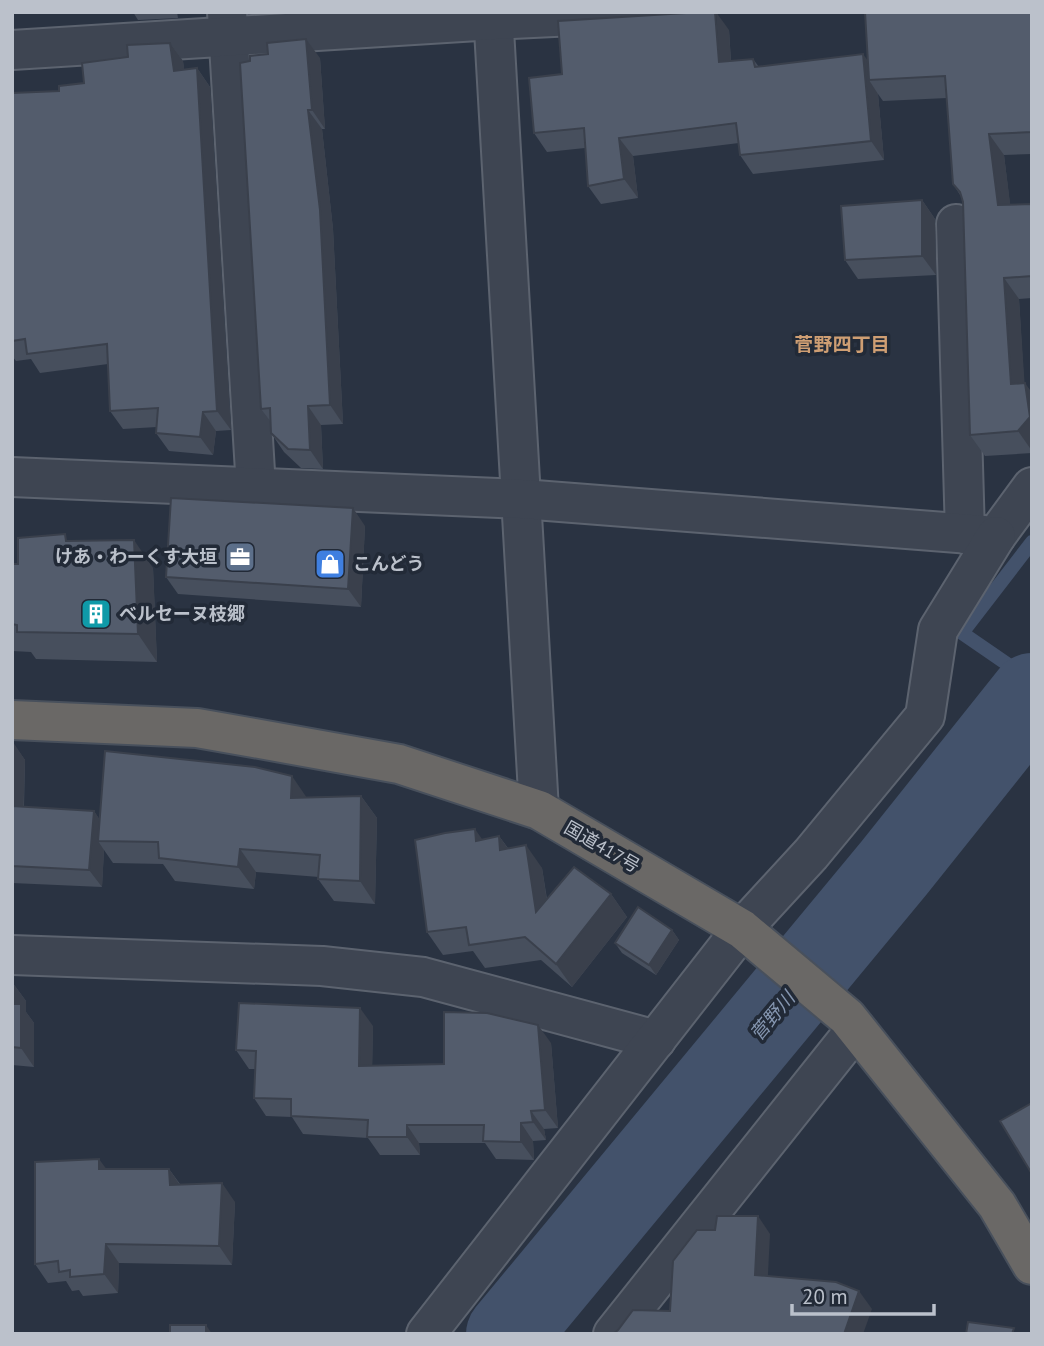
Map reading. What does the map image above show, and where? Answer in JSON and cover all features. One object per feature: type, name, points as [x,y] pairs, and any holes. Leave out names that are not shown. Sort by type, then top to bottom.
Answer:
[{"type":"highway","name":"国道417号","points":[[12,720],[197,728],[399,764],[538,810],[753,938],[851,1023],[997,1205],[1032,1265]]},
{"type":"street","points":[[12,50],[227,24],[657,12]]},
{"type":"street","points":[[494,16],[538,810]]},
{"type":"street","points":[[227,24],[256,488]]},
{"type":"street","points":[[956,224],[981,535]]},
{"type":"street","points":[[12,477],[522,499],[981,535]]},
{"type":"street","points":[[426,1334],[656,1040],[753,938],[811,854],[925,716],[938,630],[981,535],[1032,487]]},
{"type":"street","points":[[12,955],[322,966],[423,977],[656,1040]]},
{"type":"street","points":[[612,1334],[851,1023]]},
{"type":"building","points":[[715,12],[719,62],[753,59],[755,67],[863,54],[871,141],[740,155],[736,123],[619,138],[624,179],[588,186],[584,128],[534,133],[529,78],[562,74],[558,21]]},
{"type":"building","points":[[865,12],[1032,12],[1032,132],[989,134],[998,205],[1032,204],[1032,276],[1004,278],[1011,384],[1025,383],[1030,417],[1018,431],[970,435],[963,202],[960,192],[953,184],[945,76],[869,80]]},
{"type":"building","points":[[306,39],[312,110],[308,110],[320,210],[330,405],[308,406],[310,450],[288,449],[271,433],[270,408],[261,409],[240,63],[250,61],[250,56],[268,54],[267,43]]},
{"type":"building","points":[[170,43],[174,71],[197,68],[217,411],[203,412],[200,437],[156,433],[158,408],[110,411],[107,344],[27,354],[25,339],[12,341],[12,93],[59,91],[59,86],[84,83],[82,63],[128,57],[127,45]]},
{"type":"building","points":[[922,200],[922,256],[845,260],[841,206]]},
{"type":"building","points":[[171,498],[353,508],[348,589],[166,577]]},
{"type":"building","name":"ベルセーヌ枝郷","points":[[65,534],[66,541],[134,540],[138,634],[17,632],[17,625],[12,624],[12,564],[18,564],[18,538]]},
{"type":"building","points":[[105,751],[255,767],[292,776],[291,798],[361,796],[360,881],[318,879],[320,855],[240,849],[238,867],[159,858],[158,842],[98,841]]},
{"type":"building","points":[[12,806],[94,811],[89,870],[12,866]]},
{"type":"building","points":[[475,829],[476,841],[499,836],[500,850],[526,845],[536,912],[574,867],[611,894],[556,964],[525,937],[469,945],[466,927],[427,932],[415,840]]},
{"type":"building","points":[[638,907],[672,930],[649,965],[615,943]]},
{"type":"building","points":[[12,982],[14,1004],[21,1004],[21,1048],[12,1047]]},
{"type":"building","points":[[239,1003],[360,1008],[359,1066],[444,1064],[444,1012],[487,1013],[538,1025],[545,1110],[531,1111],[533,1122],[521,1123],[521,1142],[483,1141],[484,1125],[407,1125],[407,1137],[367,1137],[368,1120],[291,1116],[291,1099],[254,1098],[256,1051],[236,1050]]},
{"type":"building","points":[[1032,1103],[1032,1174],[1000,1121]]},
{"type":"building","points":[[99,1159],[99,1169],[169,1169],[170,1185],[222,1183],[219,1246],[106,1244],[104,1274],[70,1277],[70,1270],[59,1272],[58,1261],[35,1264],[35,1162]]},
{"type":"building","points":[[717,1216],[758,1216],[755,1275],[836,1282],[859,1291],[844,1334],[613,1334],[633,1310],[670,1311],[673,1261],[697,1230],[715,1230]]},
{"type":"building","points":[[968,1322],[1014,1328],[1012,1334],[966,1334]]},
{"type":"building","points":[[170,1325],[206,1325],[206,1334],[170,1334]]},
{"type":"waterway","points":[[1032,542],[962,633],[1032,681]]},
{"type":"waterway","name":"菅野川","points":[[508,1334],[894,868],[1032,695]]},
{"type":"place","name":"けあ・わーくす大垣","points":[[240,557]]},
{"type":"place","name":"こんどう","points":[[330,564]]},
{"type":"place","name":"ベルセーヌ枝郷","points":[[96,614]]},
{"type":"district","name":"菅野四丁目","points":[[842,344]]}]
